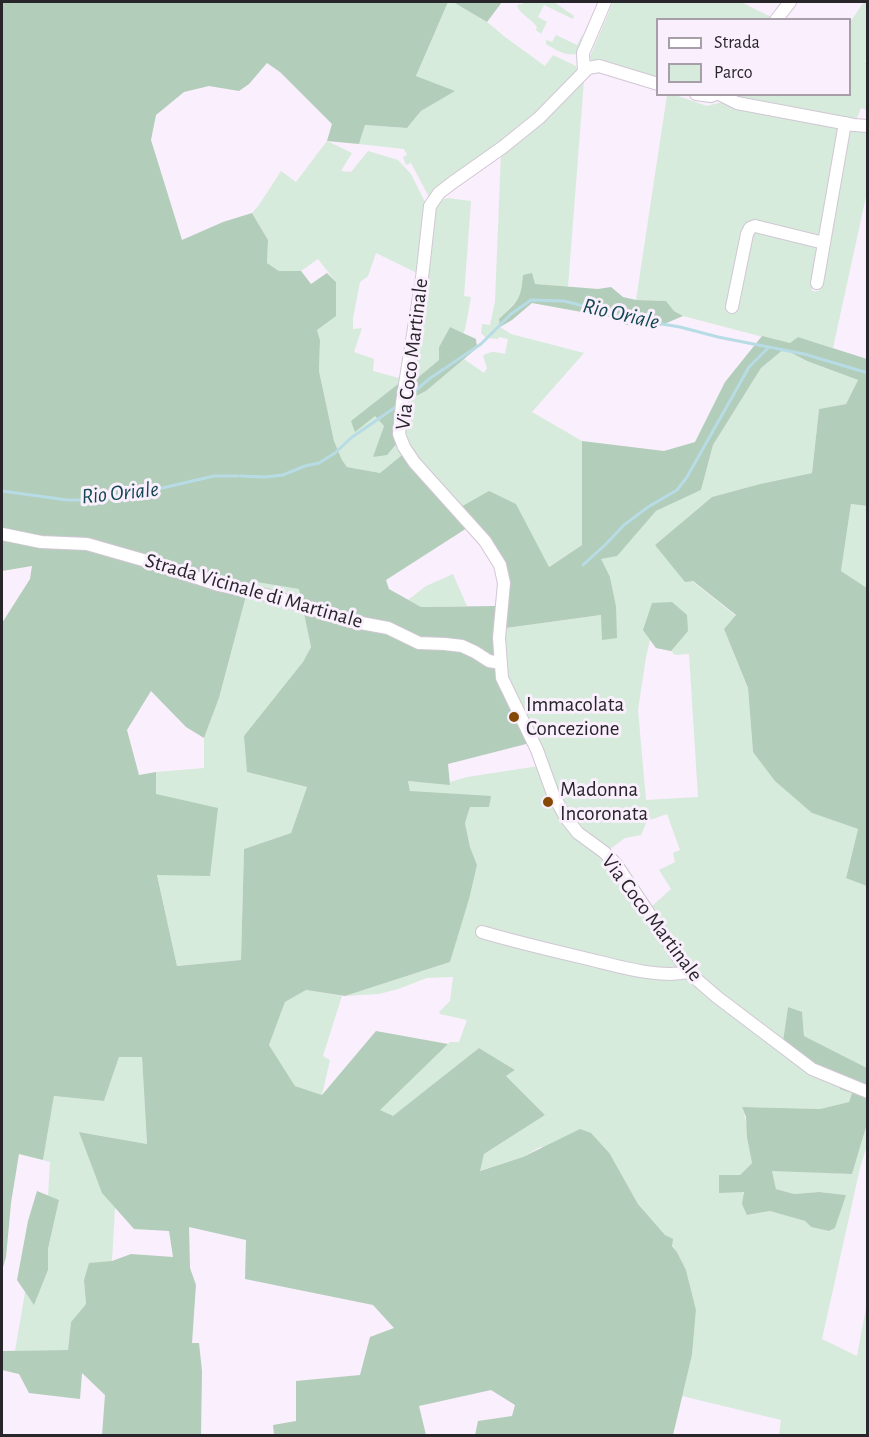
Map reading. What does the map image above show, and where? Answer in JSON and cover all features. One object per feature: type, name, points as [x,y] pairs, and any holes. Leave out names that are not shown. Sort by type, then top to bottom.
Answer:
[{"type":"street","points":[[584,72],[583,53],[605,2]]},
{"type":"street","points":[[778,18],[790,2]]},
{"type":"street","points":[[584,72],[588,68],[599,66],[656,84]]},
{"type":"street","name":"Via Coco Martinale","points":[[584,72],[539,118],[439,193],[430,206],[399,434],[414,462],[485,541],[500,566],[504,583],[499,638],[502,678],[537,750],[553,794],[566,818],[578,833],[616,864],[688,972],[717,997],[812,1069],[867,1092]]},
{"type":"street","points":[[722,96],[737,103],[867,126]]},
{"type":"street","points":[[817,284],[845,123]]},
{"type":"street","points":[[732,307],[750,228],[755,226],[824,243]]},
{"type":"street","name":"Strada Vicinale di Martinale","points":[[2,534],[41,542],[87,544],[219,585],[271,596],[350,621],[388,628],[419,643],[462,646],[489,661],[501,663]]},
{"type":"street","points":[[482,932],[542,949],[613,965],[665,974],[688,972]]},
{"type":"green space","points":[[2,2],[448,2],[416,76],[455,91],[421,111],[407,128],[365,125],[359,144],[327,141],[332,124],[280,72],[267,63],[249,84],[239,91],[209,86],[184,92],[156,115],[151,140],[182,240],[223,222],[252,213],[268,240],[267,263],[279,271],[301,271],[311,284],[327,273],[336,282],[336,316],[317,330],[320,340],[319,371],[334,441],[342,460],[347,467],[380,473],[402,455],[467,528],[386,580],[389,589],[421,607],[496,606],[496,675],[530,743],[448,764],[450,785],[408,781],[410,791],[491,796],[489,807],[470,807],[465,823],[477,865],[450,962],[345,996],[306,990],[285,1002],[269,1045],[295,1086],[322,1095],[376,1031],[448,1044],[380,1110],[393,1116],[479,1048],[515,1070],[506,1076],[545,1115],[484,1154],[480,1171],[523,1157],[580,1129],[591,1133],[610,1154],[638,1204],[665,1235],[673,1239],[672,1246],[686,1270],[696,1310],[692,1355],[673,1435],[475,1435],[478,1421],[512,1416],[515,1405],[491,1390],[419,1406],[426,1435],[274,1435],[273,1425],[296,1421],[296,1381],[360,1375],[370,1337],[394,1328],[373,1305],[245,1279],[246,1240],[189,1227],[190,1268],[196,1285],[192,1343],[199,1343],[202,1371],[201,1435],[102,1435],[105,1395],[82,1373],[80,1399],[29,1393],[19,1374],[2,1370],[3,1351],[68,1350],[71,1322],[86,1304],[84,1280],[89,1263],[112,1261],[131,1254],[173,1257],[169,1231],[134,1229],[102,1193],[79,1132],[147,1144],[142,1057],[119,1057],[104,1101],[54,1096],[43,1160],[19,1154],[11,1203],[6,1257],[2,1271],[2,623],[30,579],[32,566],[2,571]],"holes":[[[250,581],[299,589],[311,647],[303,662],[244,736],[247,772],[307,787],[291,833],[244,849],[241,960],[177,966],[157,875],[210,876],[218,808],[156,794],[156,772],[139,775],[127,730],[151,691],[186,727],[204,738],[219,698]]]},
{"type":"green space","points":[[448,2],[453,2],[487,22],[545,66],[553,55],[576,66],[578,74],[559,94],[430,199],[411,163],[406,165],[403,157],[407,155],[404,149],[359,144],[365,125],[407,128],[421,111],[454,91],[416,76]]},
{"type":"green space","points":[[453,2],[502,2],[487,22]]},
{"type":"green space","points":[[528,2],[554,2],[574,16],[573,19],[544,5],[538,17],[547,22],[541,34],[517,5]]},
{"type":"green space","points":[[613,2],[741,2],[771,17],[656,18],[656,78],[589,59]]},
{"type":"green space","points":[[864,2],[867,2],[868,56],[865,61],[867,64],[867,110],[861,108],[854,125],[731,96],[851,96],[851,21]]},
{"type":"green space","points":[[583,33],[577,54],[565,53],[546,44],[546,40],[552,42],[556,35],[577,45]]},
{"type":"green space","points":[[584,80],[568,287],[534,284],[522,291],[517,301],[499,319],[500,327],[511,334],[584,353],[532,412],[582,441],[582,545],[548,567],[516,504],[459,508],[414,458],[404,437],[408,400],[426,391],[464,359],[484,373],[487,368],[483,356],[491,352],[505,354],[508,339],[486,338],[481,333],[482,324],[490,325],[495,302],[501,153]]},
{"type":"green space","points":[[667,96],[678,96],[707,106],[722,102],[840,125],[812,291],[819,291],[847,126],[867,131],[867,192],[833,348],[798,337],[790,344],[683,316],[674,311],[666,301],[636,300]]},
{"type":"green space","points":[[327,141],[352,153],[341,171],[351,172],[368,151],[398,160],[411,174],[425,202],[417,273],[376,253],[368,276],[360,282],[353,318],[353,329],[362,328],[354,352],[374,359],[373,371],[399,378],[402,381],[375,416],[384,426],[374,457],[398,442],[402,455],[380,473],[347,467],[334,441],[319,371],[320,340],[317,330],[336,282],[318,259],[301,271],[279,271],[267,263],[268,240],[252,213],[281,171],[296,182]]},
{"type":"green space","points":[[447,198],[471,201],[464,296],[471,297],[465,330],[463,333],[450,327],[439,347],[439,360],[410,384],[422,320],[423,289],[431,222],[439,201]]},
{"type":"green space","points":[[532,273],[535,284],[598,289],[611,287],[623,297],[666,301],[674,311],[683,316],[657,327],[626,325],[609,317],[532,303],[500,327],[499,319],[519,296],[523,275]]},
{"type":"green space","points":[[450,327],[476,339],[477,348],[426,391],[408,400],[410,384],[439,360],[439,347]]},
{"type":"green space","points":[[762,336],[790,343],[798,337],[867,359],[867,506],[851,504],[841,571],[867,588],[867,886],[846,878],[858,829],[812,813],[775,781],[753,752],[748,688],[724,629],[736,615],[693,581],[685,582],[655,545],[712,497],[812,473],[819,409],[846,404],[858,380],[807,361],[784,349],[761,368],[713,445],[701,490],[656,511],[617,556],[601,559],[610,577],[616,606],[617,638],[602,640],[601,615],[506,628],[507,583],[459,508],[489,491],[516,504],[549,567],[582,545],[582,441],[664,451],[695,442],[725,382]]},
{"type":"green space","points":[[784,349],[807,361],[858,380],[846,404],[819,409],[812,473],[712,497],[655,545],[692,581],[736,616],[724,629],[748,688],[753,752],[812,813],[858,829],[846,877],[867,886],[867,1068],[804,1036],[802,1013],[788,1007],[783,1041],[718,993],[692,969],[651,907],[671,889],[659,870],[675,862],[673,853],[680,850],[667,814],[647,821],[641,835],[625,838],[610,849],[595,841],[570,818],[504,676],[506,628],[602,615],[616,606],[610,577],[600,559],[617,555],[656,511],[701,490],[713,445],[761,368]],"holes":[[[650,640],[656,648],[671,651],[675,655],[689,654],[698,797],[646,800],[638,710]]]},
{"type":"green space","points":[[402,381],[398,442],[387,455],[373,457],[384,426],[375,416],[355,432],[351,421]]},
{"type":"green space","points":[[851,504],[867,506],[867,588],[841,571]]},
{"type":"green space","points":[[453,574],[467,606],[421,607],[408,600],[426,586]]},
{"type":"green space","points":[[250,581],[300,589],[311,647],[247,772],[307,787],[291,833],[244,849],[241,960],[177,966],[157,874],[156,772],[204,768],[204,738],[219,698]]},
{"type":"green space","points":[[672,602],[687,615],[688,631],[671,651],[656,648],[643,630],[652,603]]},
{"type":"green space","points":[[539,766],[545,785],[605,857],[688,977],[852,1093],[849,1102],[820,1109],[742,1107],[752,1163],[740,1175],[748,1215],[770,1211],[805,1221],[811,1227],[829,1231],[835,1228],[845,1195],[819,1192],[794,1194],[776,1189],[772,1170],[852,1174],[867,1124],[867,1145],[822,1339],[857,1356],[867,1302],[867,1435],[779,1435],[781,1420],[682,1396],[692,1355],[696,1310],[686,1270],[665,1235],[638,1204],[610,1154],[540,1147],[523,1157],[479,1171],[484,1154],[545,1115],[506,1076],[515,1070],[479,1048],[393,1117],[379,1110],[450,1042],[459,1042],[467,1020],[439,1012],[450,1001],[453,977],[427,978],[379,994],[345,996],[450,962],[477,865],[465,823],[470,807],[410,791],[408,781],[450,784],[450,782],[467,777]]},
{"type":"green space","points":[[306,990],[342,996],[323,1056],[330,1060],[322,1095],[295,1086],[269,1045],[285,1002]]},
{"type":"green space","points":[[788,1007],[802,1012],[804,1036],[867,1068],[867,1088],[815,1066],[783,1041]]},
{"type":"green space","points":[[142,1056],[147,1144],[80,1132],[102,1192],[115,1207],[112,1261],[84,1280],[86,1304],[71,1322],[68,1350],[15,1351],[25,1292],[34,1304],[48,1270],[48,1249],[59,1200],[48,1196],[50,1162],[43,1160],[54,1096],[104,1101],[119,1057]]},
{"type":"green space","points":[[840,1084],[867,1096],[867,1124],[852,1174],[772,1171],[776,1189],[794,1194],[819,1192],[846,1195],[835,1228],[829,1231],[811,1227],[805,1221],[770,1211],[747,1215],[742,1204],[744,1192],[719,1193],[719,1175],[740,1175],[752,1163],[746,1117],[742,1107],[820,1109],[849,1102],[852,1093],[840,1089]]},
{"type":"green space","points":[[37,1191],[59,1200],[48,1249],[48,1270],[34,1305],[17,1280],[28,1221]]},
{"type":"waterway","name":"Rio Oriale","points":[[407,398],[429,379],[481,344],[511,314],[531,300],[564,301],[638,320],[804,354],[868,373]]},
{"type":"waterway","points":[[583,565],[624,525],[677,490],[687,477],[749,367],[769,347]]},
{"type":"waterway","name":"Rio Oriale","points":[[240,476],[283,475],[319,463],[397,406]]},
{"type":"waterway","name":"Rio Oriale","points":[[2,491],[67,500],[92,500],[158,489],[214,476],[237,476]]},
{"type":"place","name":"Immacolata Concezione","points":[[514,717]]},
{"type":"place","name":"Madonna Incoronata","points":[[548,802]]}]
